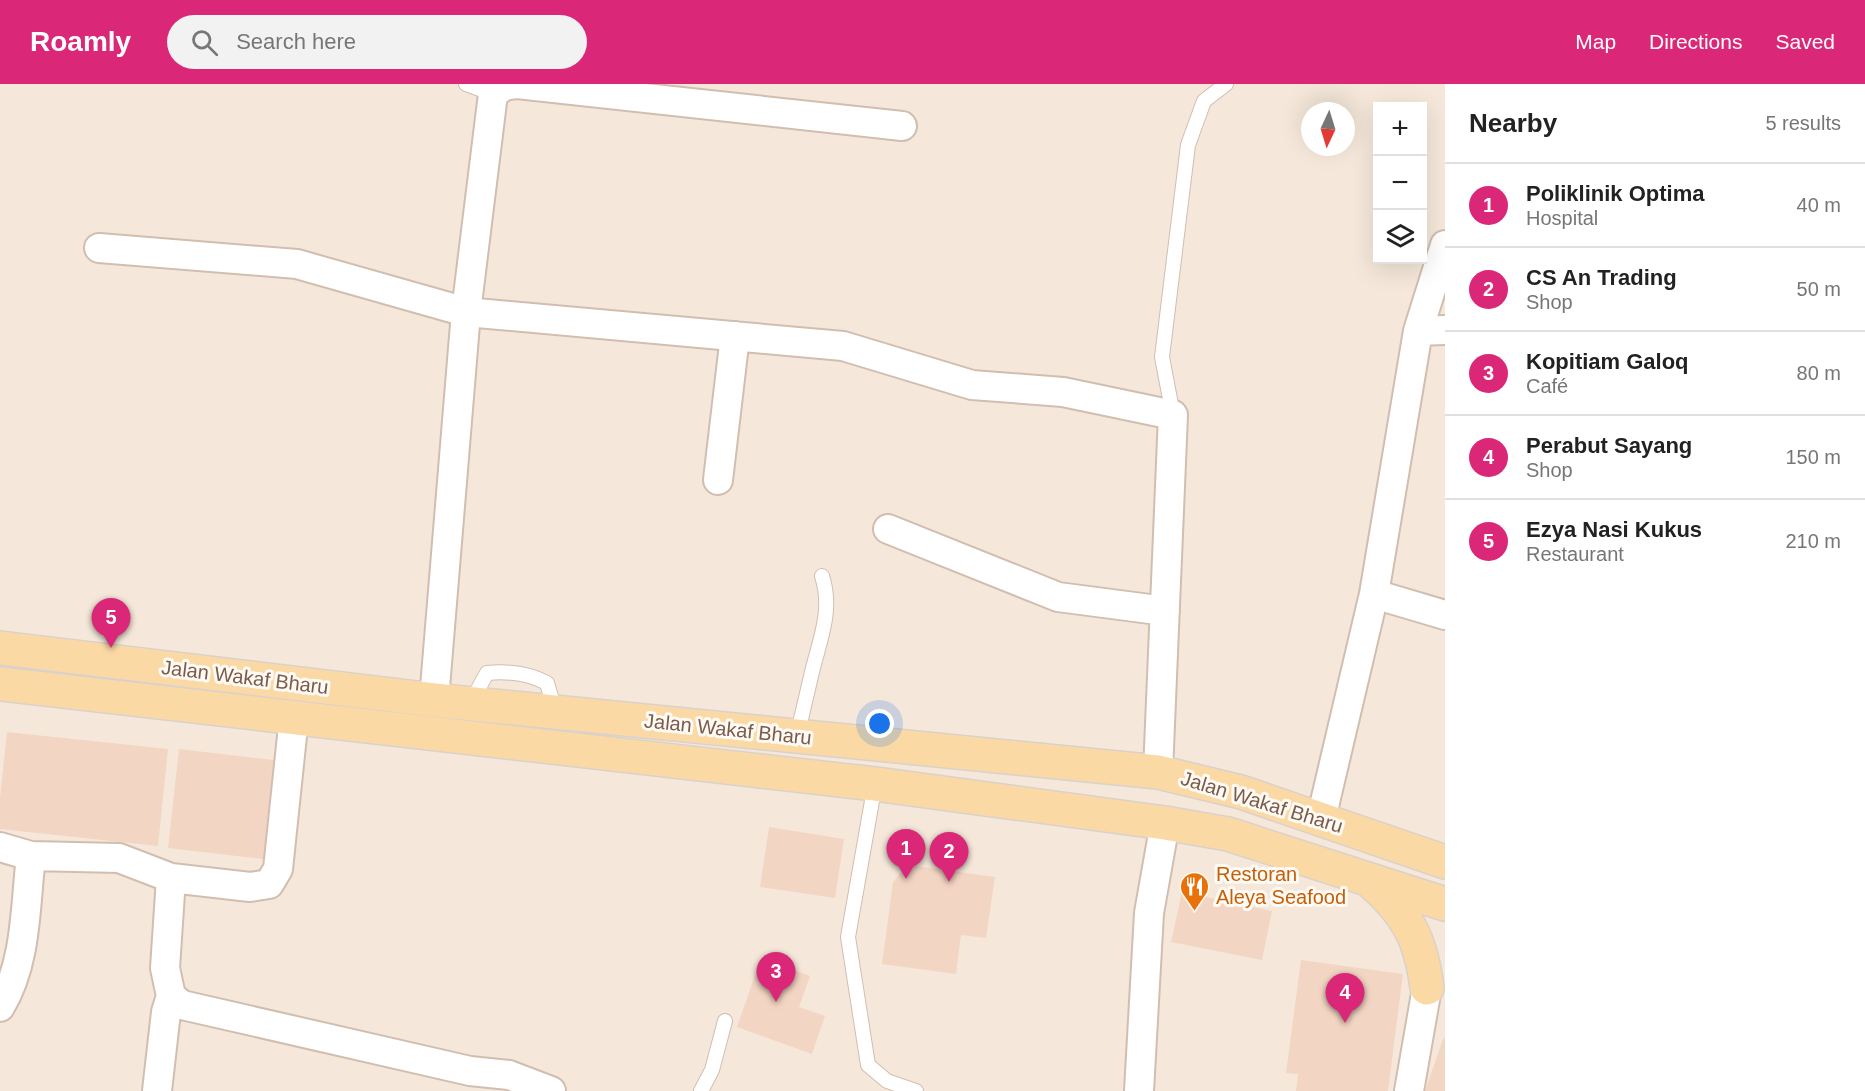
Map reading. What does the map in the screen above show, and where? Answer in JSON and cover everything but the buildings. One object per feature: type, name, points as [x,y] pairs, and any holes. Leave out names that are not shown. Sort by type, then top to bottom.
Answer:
[{"type":"main road","name":"Jalan Wakaf Bharu","points":[[0,648],[434,700],[555,710],[1158,772],[1240,792],[1445,862]]},
{"type":"main road","name":"Jalan Wakaf Bharu","points":[[0,684],[876,784],[1165,824],[1228,834],[1445,904]]},
{"type":"main road","points":[[1368,880],[1392,901],[1412,927],[1423,957],[1439,982]]},
{"type":"street","points":[[434,700],[466,312],[493,94],[504,86],[517,84],[902,126]]},
{"type":"street","points":[[1320,819],[1374,594],[1431,331],[1445,245]]},
{"type":"street","points":[[99,248],[297,264],[466,312],[843,346],[972,386],[1063,392],[1173,415],[1158,772]]},
{"type":"street","points":[[718,480],[735,336]]},
{"type":"street","points":[[888,529],[1058,597],[1165,611]]},
{"type":"street","points":[[1374,594],[1445,615]]},
{"type":"street","points":[[0,847],[31,856],[119,858],[171,878],[250,887],[268,884],[278,869],[294,717]]},
{"type":"street","points":[[1139,1091],[1149,912],[1165,824]]},
{"type":"street","points":[[0,1007],[12,987],[19,961],[31,856]]},
{"type":"street","points":[[157,1091],[166,1012],[171,996],[164,957],[171,878]]},
{"type":"street","points":[[1409,1091],[1439,982]]},
{"type":"street","points":[[171,996],[182,1005],[195,1009],[466,1081],[509,1075],[551,1091]]},
{"type":"lane","points":[[466,84],[493,94]]},
{"type":"lane","points":[[1173,415],[1162,357],[1188,145],[1204,101],[1226,84]]},
{"type":"lane","points":[[797,736],[812,670],[826,628],[826,589],[822,576]]},
{"type":"lane","points":[[876,784],[848,937],[868,1065],[887,1081],[916,1091]]},
{"type":"lane","points":[[701,1091],[712,1070],[725,1021]]},
{"type":"shaded area","points":[[0,84],[1445,84],[1445,1091],[0,1091]]},
{"type":"place","name":"Ezya Nasi Kukus","points":[[111,648]]},
{"type":"place","name":"Poliklinik Optima","points":[[906,879]]},
{"type":"place","name":"CS An Trading","points":[[949,882]]},
{"type":"place","name":"Restoran Aleya Seafood","points":[[1195,912]]},
{"type":"place","name":"Kopitiam Galoq","points":[[776,1002]]},
{"type":"place","name":"Perabut Sayang","points":[[1345,1023]]}]
